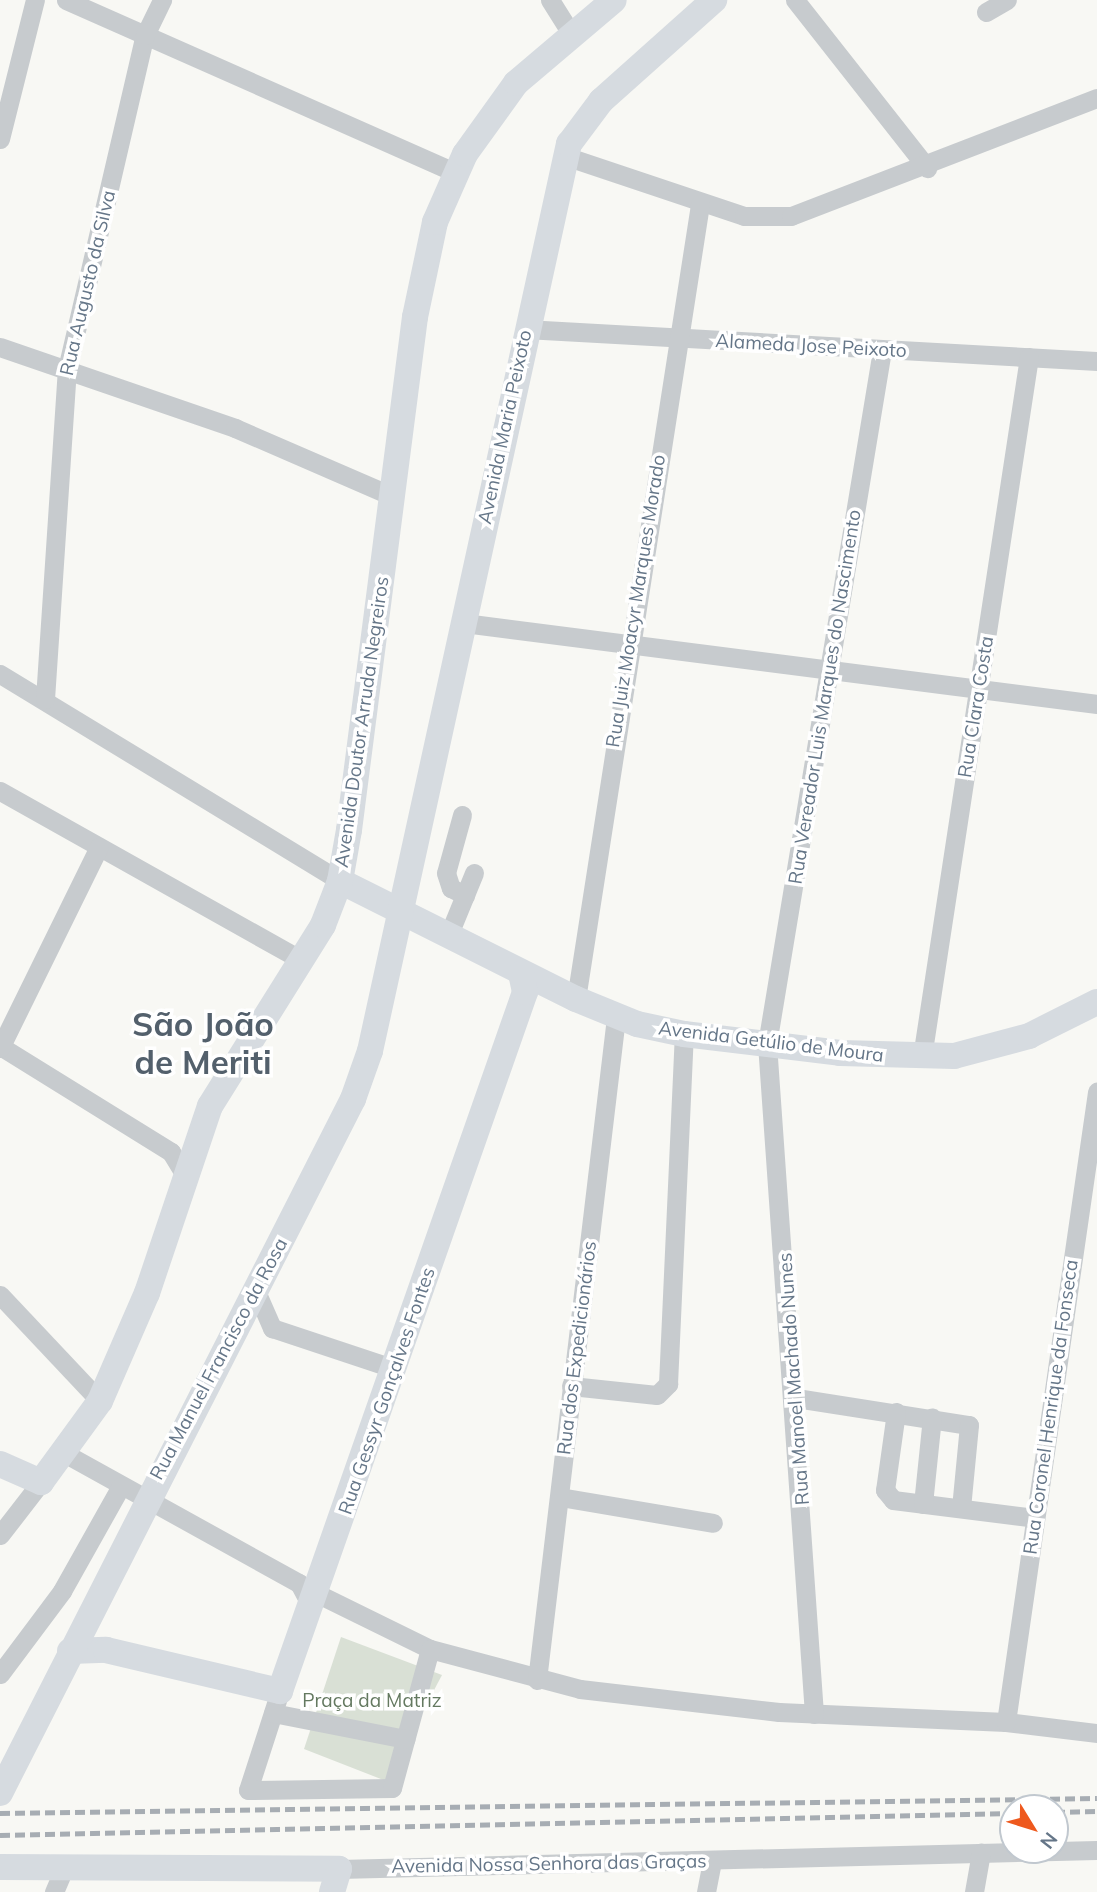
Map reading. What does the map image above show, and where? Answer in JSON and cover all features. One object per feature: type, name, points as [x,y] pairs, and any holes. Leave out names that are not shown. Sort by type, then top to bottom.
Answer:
[{"type":"main road","name":"Avenida Doutor Arruda Negreiros","points":[[41,1482],[100,1401],[147,1293],[182,1158],[228,1073],[302,960],[341,881],[425,263],[456,173],[516,83],[614,0]]},
{"type":"main road","name":"Avenida Maria Peixoto","points":[[402,912],[525,329],[565,156],[601,101],[714,0]]},
{"type":"main road","name":"Avenida Getúlio de Moura","points":[[341,881],[449,934],[530,983],[616,1017],[684,1034],[922,1057],[996,1048],[1097,1002]]},
{"type":"main road","name":"Rua Manuel Francisco da Rosa","points":[[0,1793],[86,1613],[353,1099],[402,912]]},
{"type":"main road","name":"Rua Gessyr Gonçalves Fontes","points":[[276,1702],[530,983]]},
{"type":"main road","points":[[0,1464],[41,1482]]},
{"type":"main road","points":[[86,1613],[106,1650]]},
{"type":"main road","points":[[69,1651],[106,1650],[276,1702]]},
{"type":"main road","name":"Avenida Nossa Senhora das Graças","points":[[2,1866],[59,1880],[335,1880]]},
{"type":"street","points":[[1,134],[34,0]]},
{"type":"street","name":"Rua Augusto da Silva","points":[[45,699],[67,369],[145,35],[162,0]]},
{"type":"street","points":[[550,0],[572,35]]},
{"type":"street","points":[[795,0],[927,169]]},
{"type":"street","points":[[986,12],[1007,0]]},
{"type":"street","points":[[69,1],[456,173]]},
{"type":"street","points":[[565,156],[700,204],[744,216],[791,216],[927,169],[1097,98]]},
{"type":"street","name":"Rua Juiz Moacyr Marques Morado","points":[[576,999],[700,204]]},
{"type":"street","name":"Alameda Jose Peixoto","points":[[525,329],[1097,361]]},
{"type":"street","points":[[0,347],[235,428],[392,496]]},
{"type":"street","name":"Rua Vereador Luis Marques do Nascimento","points":[[767,1044],[882,350]]},
{"type":"street","name":"Rua Clara Costa","points":[[922,1057],[1029,357]]},
{"type":"street","points":[[464,623],[830,665],[1097,704]]},
{"type":"street","points":[[0,674],[341,881]]},
{"type":"street","points":[[0,791],[302,960]]},
{"type":"street","points":[[462,815],[446,873],[451,888],[465,895]]},
{"type":"street","points":[[99,847],[0,1047],[182,1158]]},
{"type":"street","points":[[449,934],[474,873]]},
{"type":"street","name":"Rua dos Expedicionários","points":[[537,1680],[616,1017]]},
{"type":"street","points":[[571,1386],[657,1395],[668,1384],[684,1034]]},
{"type":"street","name":"Rua Manoel Machado Nunes","points":[[767,1044],[796,1398],[814,1714]]},
{"type":"street","name":"Rua Coronel Henrique da Fonseca","points":[[1006,1722],[1097,1093]]},
{"type":"street","points":[[255,1289],[271,1328],[395,1370]]},
{"type":"street","points":[[0,1294],[100,1401]]},
{"type":"street","points":[[796,1398],[963,1422],[971,1432],[961,1508]]},
{"type":"street","points":[[896,1412],[885,1490],[893,1500],[1035,1518]]},
{"type":"street","points":[[923,1504],[932,1418]]},
{"type":"street","points":[[64,1453],[299,1583],[314,1599],[430,1649],[537,1680],[814,1714],[1006,1722],[1097,1733]]},
{"type":"street","points":[[0,1535],[41,1482]]},
{"type":"street","points":[[0,1674],[62,1591],[121,1486]]},
{"type":"street","points":[[560,1497],[713,1523]]},
{"type":"street","points":[[276,1702],[405,1739],[430,1649]]},
{"type":"street","name":"Rua Gessyr Gonçalves Fontes","points":[[276,1702],[248,1790],[392,1788],[405,1739]]},
{"type":"street","name":"Avenida Nossa Senhora das Graças","points":[[335,1880],[712,1861],[1097,1850]]},
{"type":"street","points":[[974,1892],[981,1853]]},
{"type":"street","points":[[706,1892],[712,1861]]},
{"type":"green space","name":"Praça da Matriz","points":[[341,1637],[442,1675],[386,1781],[304,1749]]},
{"type":"railway","points":[[0,1813],[1097,1798]]},
{"type":"railway","points":[[1069,1812],[1097,1811]]},
{"type":"railway","points":[[0,1835],[999,1813]]},
{"type":"district","name":"São João de Meriti","points":[[203,1043]]}]
